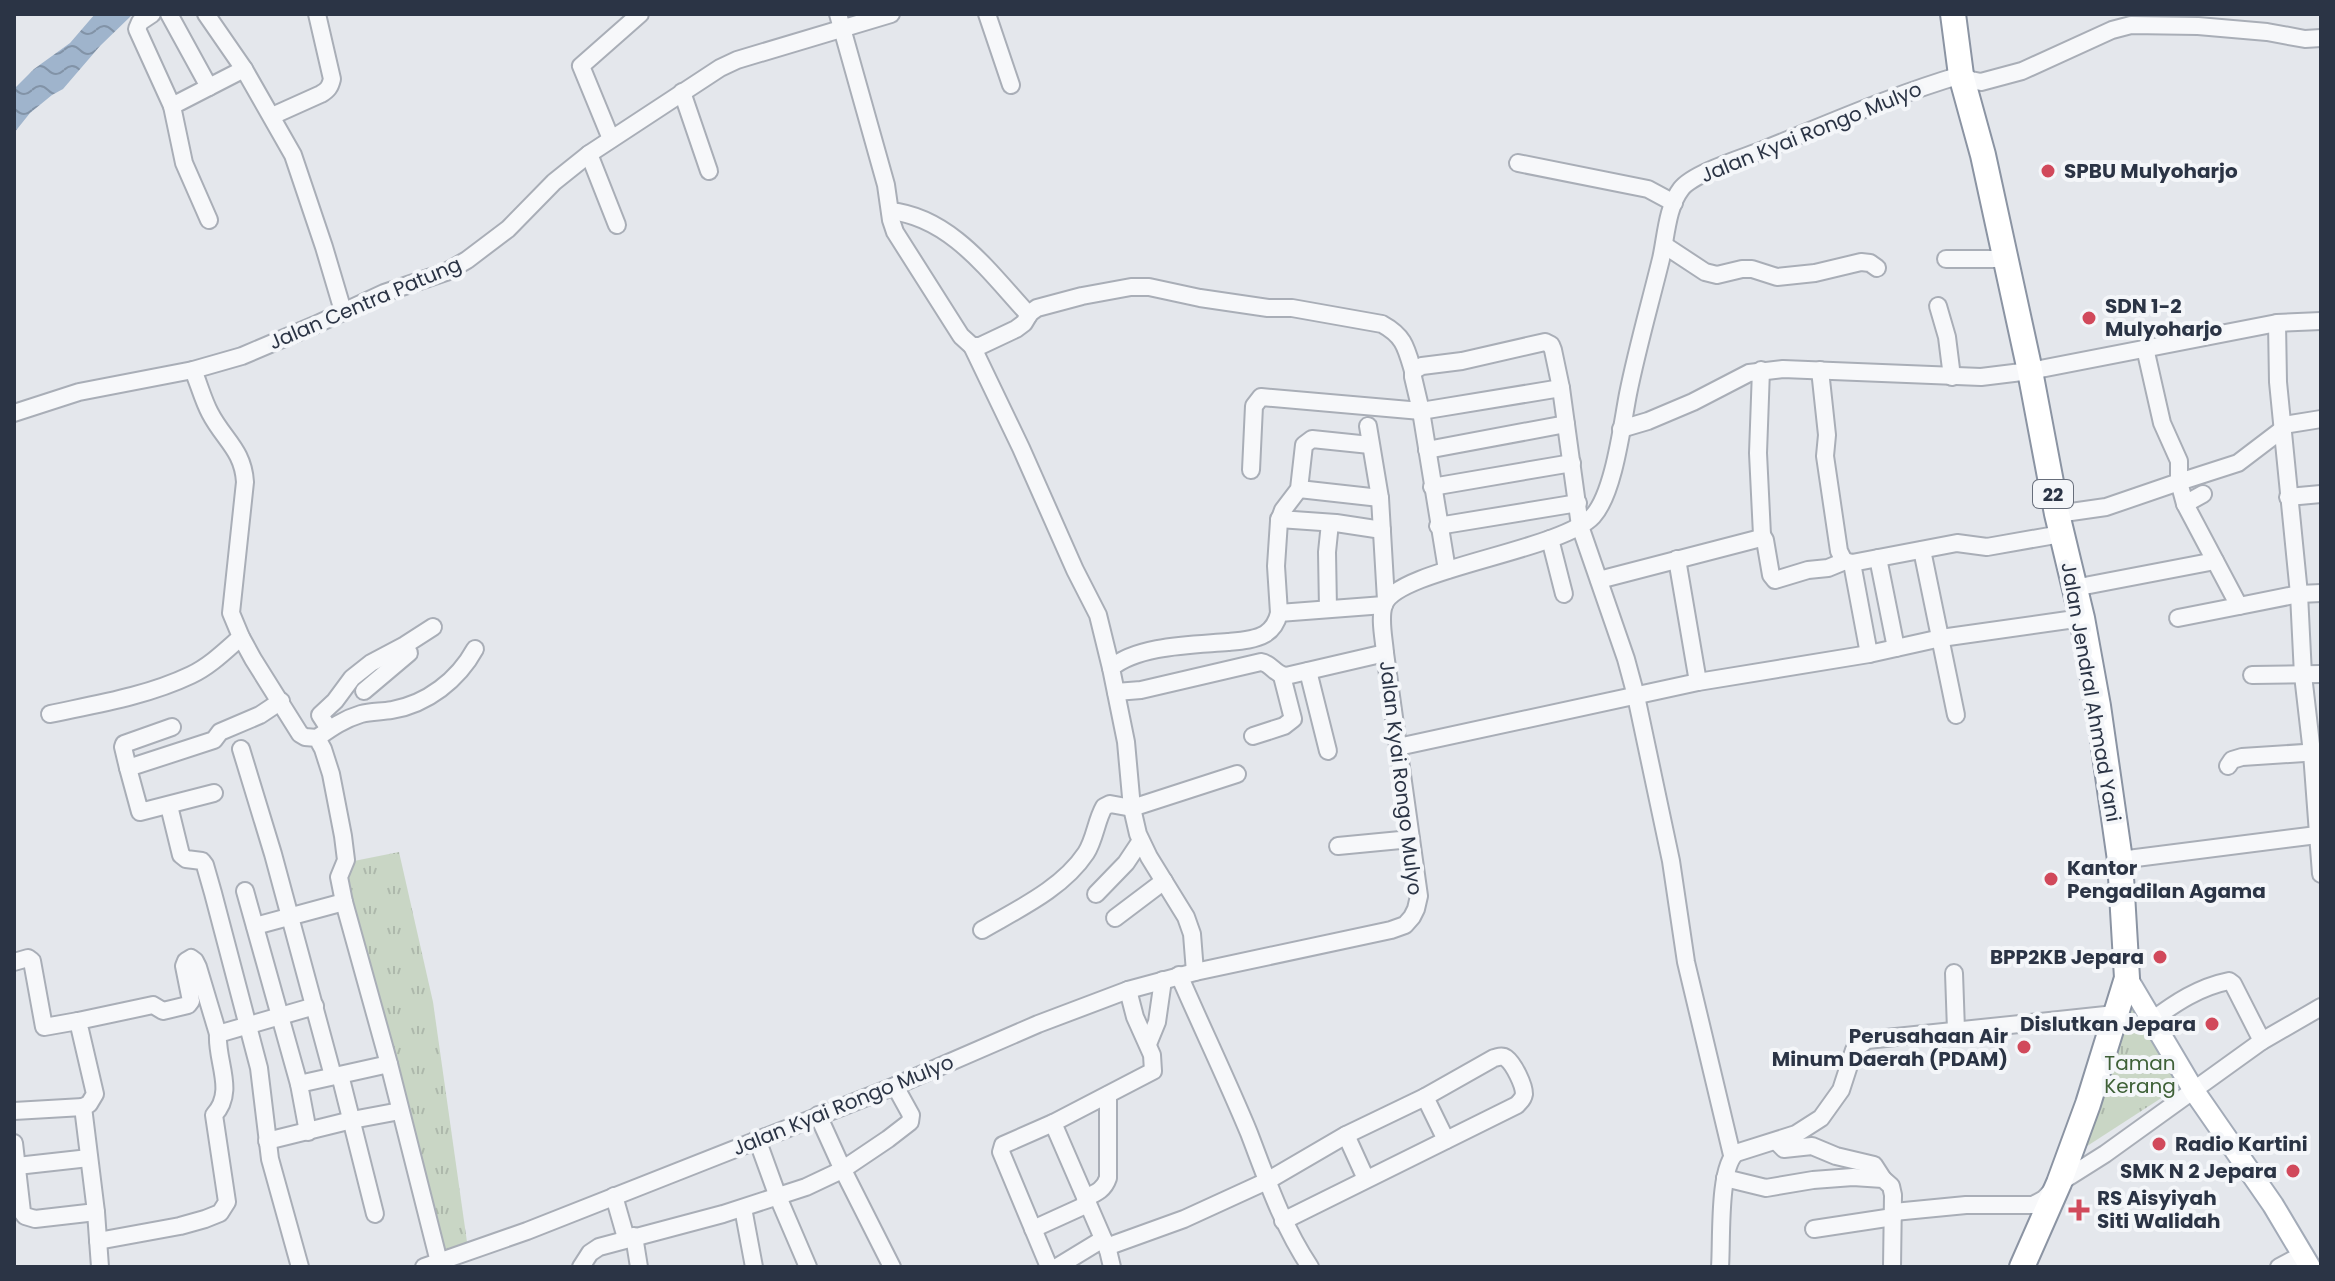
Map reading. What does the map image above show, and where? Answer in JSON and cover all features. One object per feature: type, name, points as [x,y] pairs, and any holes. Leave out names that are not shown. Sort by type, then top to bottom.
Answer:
[{"type":"highway","name":"Jalan Jendral Ahmad Yani","points":[[1953,14],[1961,75],[1983,155],[2030,371],[2059,524],[2082,618],[2120,860],[2127,978],[2088,1104],[2059,1183],[2022,1267]]},
{"type":"main road","points":[[2127,978],[2194,1091],[2273,1205],[2307,1261]]},
{"type":"street","points":[[152,14],[140,22],[137,29],[172,106],[184,163],[209,220]]},
{"type":"street","points":[[169,14],[209,87]]},
{"type":"street","points":[[206,14],[244,69],[293,155],[343,311]]},
{"type":"street","points":[[272,116],[321,94],[331,85],[317,14]]},
{"type":"street","points":[[611,139],[581,66],[640,14]]},
{"type":"street","name":"Jalan Centra Patung","points":[[14,413],[79,392],[193,370],[264,347],[384,293],[446,272],[508,229],[554,182],[589,154],[720,68],[840,21],[891,14]]},
{"type":"street","points":[[987,14],[1011,85]]},
{"type":"street","points":[[840,21],[886,185],[895,232],[961,336],[972,346],[1098,615],[1126,742],[1132,808],[1140,842],[1177,900],[1192,934],[1179,976],[1148,1044]]},
{"type":"street","name":"Jalan Kyai Rongo Mulyo","points":[[1674,203],[1680,191],[1695,179],[1922,86],[1961,75],[1977,82],[2011,74],[2046,61],[2076,44],[2131,25],[2198,26],[2305,39],[2321,38]]},
{"type":"street","points":[[172,106],[244,69]]},
{"type":"street","points":[[682,92],[709,171]]},
{"type":"street","points":[[589,154],[617,225]]},
{"type":"street","points":[[1279,613],[1385,603],[1405,587],[1447,570],[1550,539],[1580,526],[1592,517],[1605,497],[1674,203],[1648,189],[1518,163]]},
{"type":"street","points":[[890,211],[920,218],[946,231],[1029,315]]},
{"type":"street","points":[[1664,245],[1705,272],[1717,275],[1752,269],[1777,277],[1815,273],[1861,262],[1877,268]]},
{"type":"street","points":[[1946,259],[2006,259]]},
{"type":"street","points":[[972,346],[980,346],[1016,329],[1037,308],[1131,287],[1149,287],[1268,308],[1292,308],[1382,324],[1402,340],[1413,371],[1447,570]]},
{"type":"street","points":[[1621,429],[1660,416],[1761,370],[1981,377],[2030,371],[2277,323],[2315,320],[2321,304]]},
{"type":"street","points":[[1938,306],[1947,337],[1952,377]]},
{"type":"street","points":[[2277,323],[2278,382],[2299,594],[2303,675],[2316,752],[2321,874]]},
{"type":"street","points":[[1413,371],[1422,366],[1462,361],[1545,342],[1553,350],[1580,526],[1636,696],[1671,861],[1686,962],[1732,1155],[1725,1178],[1720,1267]]},
{"type":"street","points":[[2145,348],[2162,423],[2179,461],[2179,482],[2185,504],[2239,606]]},
{"type":"street","points":[[193,370],[211,415],[244,465],[245,482],[231,613],[241,637],[300,734],[305,737],[323,734],[344,720],[366,712],[401,708],[426,697],[457,676],[475,649]]},
{"type":"street","points":[[1761,370],[1758,453],[1762,535],[1771,575],[1775,580],[1808,570],[1957,543],[1987,547],[2238,463],[2284,427],[2321,419]]},
{"type":"street","points":[[1820,370],[1825,411],[1825,456],[1839,551],[1849,562],[1869,654]]},
{"type":"street","points":[[1251,470],[1254,406],[1260,398],[1421,411],[1561,388]]},
{"type":"street","points":[[1427,450],[1566,424]]},
{"type":"street","name":"Jalan Kyai Rongo Mulyo","points":[[436,1265],[895,1086],[1038,1024],[1128,990],[1179,976],[1371,936],[1405,925],[1416,909],[1419,896],[1385,653],[1380,498],[1368,426]]},
{"type":"street","points":[[1111,668],[1142,654],[1176,646],[1237,641],[1269,632],[1279,613],[1276,566],[1279,519],[1299,489],[1304,445],[1309,440],[1370,445]]},
{"type":"street","points":[[1432,487],[1572,463]]},
{"type":"street","points":[[1299,489],[1380,498]]},
{"type":"street","points":[[2185,504],[2203,494]]},
{"type":"street","points":[[2288,497],[2321,494]]},
{"type":"street","points":[[1438,526],[1578,503]]},
{"type":"street","points":[[1279,519],[1382,530]]},
{"type":"street","points":[[1328,609],[1330,523]]},
{"type":"street","points":[[1599,580],[1757,539],[1762,535]]},
{"type":"street","points":[[1550,539],[1564,594]]},
{"type":"street","points":[[1922,550],[1956,715]]},
{"type":"street","points":[[1878,558],[1896,648]]},
{"type":"street","points":[[1677,559],[1698,682]]},
{"type":"street","points":[[2074,588],[2215,561]]},
{"type":"street","points":[[2178,618],[2299,594],[2321,593]]},
{"type":"street","points":[[1398,747],[1698,682],[1869,654],[1941,638],[2082,618]]},
{"type":"street","points":[[433,627],[383,655],[352,678],[320,715],[323,749],[343,836],[346,860],[339,877],[344,902],[389,1064],[436,1265]]},
{"type":"street","points":[[50,714],[118,699],[174,682],[211,663],[241,637]]},
{"type":"street","points":[[364,691],[409,653]]},
{"type":"street","points":[[1282,676],[1385,653]]},
{"type":"street","points":[[1116,692],[1141,690],[1267,663],[1282,676],[1293,719],[1284,726],[1253,736]]},
{"type":"street","points":[[1308,671],[1328,751]]},
{"type":"street","points":[[2252,675],[2321,674]]},
{"type":"street","points":[[128,768],[214,740],[220,732],[260,715],[281,701]]},
{"type":"street","points":[[172,727],[124,744],[140,812],[214,793]]},
{"type":"street","points":[[241,749],[315,1006],[352,1120],[375,1214]]},
{"type":"street","points":[[2228,766],[2232,760],[2242,757],[2316,752]]},
{"type":"street","points":[[982,930],[1041,895],[1071,870],[1087,852],[1104,807],[1110,804],[1132,808],[1237,774]]},
{"type":"street","points":[[169,806],[181,855],[186,859],[199,859],[205,865],[259,1068],[270,1159],[300,1267]]},
{"type":"street","points":[[2120,860],[2317,835]]},
{"type":"street","points":[[1338,846],[1411,839]]},
{"type":"street","points":[[1096,894],[1126,863],[1140,842]]},
{"type":"street","points":[[1115,918],[1164,881]]},
{"type":"street","points":[[245,891],[281,1014],[308,1132]]},
{"type":"street","points":[[255,926],[344,902]]},
{"type":"street","points":[[14,962],[28,958],[32,961],[44,1027],[153,1005],[163,1011],[188,1005],[191,1001],[184,966],[191,958],[198,967],[218,1034],[217,1044],[225,1074],[223,1103],[214,1115],[227,1202],[220,1213],[205,1219],[98,1241]]},
{"type":"street","points":[[1954,973],[1956,1030]]},
{"type":"street","points":[[1179,976],[1248,1131],[1283,1221],[1310,1267]]},
{"type":"street","points":[[2151,1021],[2181,999],[2229,981],[2262,1041]]},
{"type":"street","points":[[1049,1267],[1004,1161],[1002,1148],[1010,1141],[1053,1123],[1153,1071],[1154,1061],[1135,1017],[1128,990]]},
{"type":"street","points":[[218,1034],[315,1006]]},
{"type":"street","points":[[1814,1229],[1966,1205],[2033,1205],[2044,1199],[2059,1183],[2105,1154],[2262,1041],[2321,1007]]},
{"type":"street","points":[[1732,1155],[1796,1134],[1827,1112],[1841,1090],[1854,1050],[1862,1042],[1902,1035],[2115,1014]]},
{"type":"street","points":[[14,1111],[83,1107],[89,1104],[95,1094],[78,1021]]},
{"type":"street","points":[[1057,1267],[1108,1252],[1117,1243],[1184,1219],[1267,1181],[1346,1135],[1425,1097],[1498,1056],[1506,1058],[1524,1091],[1520,1101],[1283,1221]]},
{"type":"street","points":[[299,1084],[389,1064]]},
{"type":"street","points":[[581,1267],[590,1253],[599,1247],[778,1197],[842,1170],[910,1122],[911,1115],[895,1086]]},
{"type":"street","points":[[1033,1229],[1087,1201],[1106,1185],[1108,1095]]},
{"type":"street","points":[[1425,1097],[1446,1140]]},
{"type":"street","points":[[83,1107],[100,1267]]},
{"type":"street","points":[[267,1141],[400,1111]]},
{"type":"street","points":[[818,1115],[842,1170],[892,1267]]},
{"type":"street","points":[[1053,1123],[1108,1252]]},
{"type":"street","points":[[1346,1135],[1366,1179]]},
{"type":"street","points":[[757,1139],[808,1267]]},
{"type":"street","points":[[1779,1140],[1784,1149],[1812,1146],[1836,1156],[1874,1165],[1892,1190],[1892,1267]]},
{"type":"street","points":[[14,1143],[25,1216],[35,1219],[96,1212]]},
{"type":"street","points":[[17,1166],[89,1158]]},
{"type":"street","points":[[1725,1178],[1766,1188],[1813,1180],[1853,1177],[1883,1179]]},
{"type":"street","points":[[614,1196],[639,1267]]},
{"type":"street","points":[[743,1208],[754,1267]]},
{"type":"street","points":[[2279,1267],[2307,1261]]},
{"type":"green space","points":[[399,852],[433,1002],[467,1242],[440,1254],[343,874],[349,862]]},
{"type":"green space","name":"Taman Kerang","points":[[2131,1001],[2183,1084],[2081,1150]]},
{"type":"water","points":[[95,14],[133,14],[63,89],[30,113],[14,133],[14,89],[34,69],[70,43]]},
{"type":"place","name":"SPBU Mulyoharjo","points":[[2048,171]]},
{"type":"place","name":"SDN 1-2 Mulyoharjo","points":[[2089,318]]},
{"type":"place","name":"Kantor Pengadilan Agama","points":[[2051,879]]},
{"type":"place","name":"BPP2KB Jepara","points":[[2160,957]]},
{"type":"place","name":"Dislutkan Jepara","points":[[2212,1024]]},
{"type":"place","name":"Perusahaan Air Minum Daerah (PDAM)","points":[[2024,1047]]},
{"type":"place","name":"Radio Kartini","points":[[2159,1144]]},
{"type":"place","name":"SMK N 2 Jepara","points":[[2293,1171]]},
{"type":"place","name":"RS Aisyiyah Siti Walidah","points":[[2079,1210]]}]
